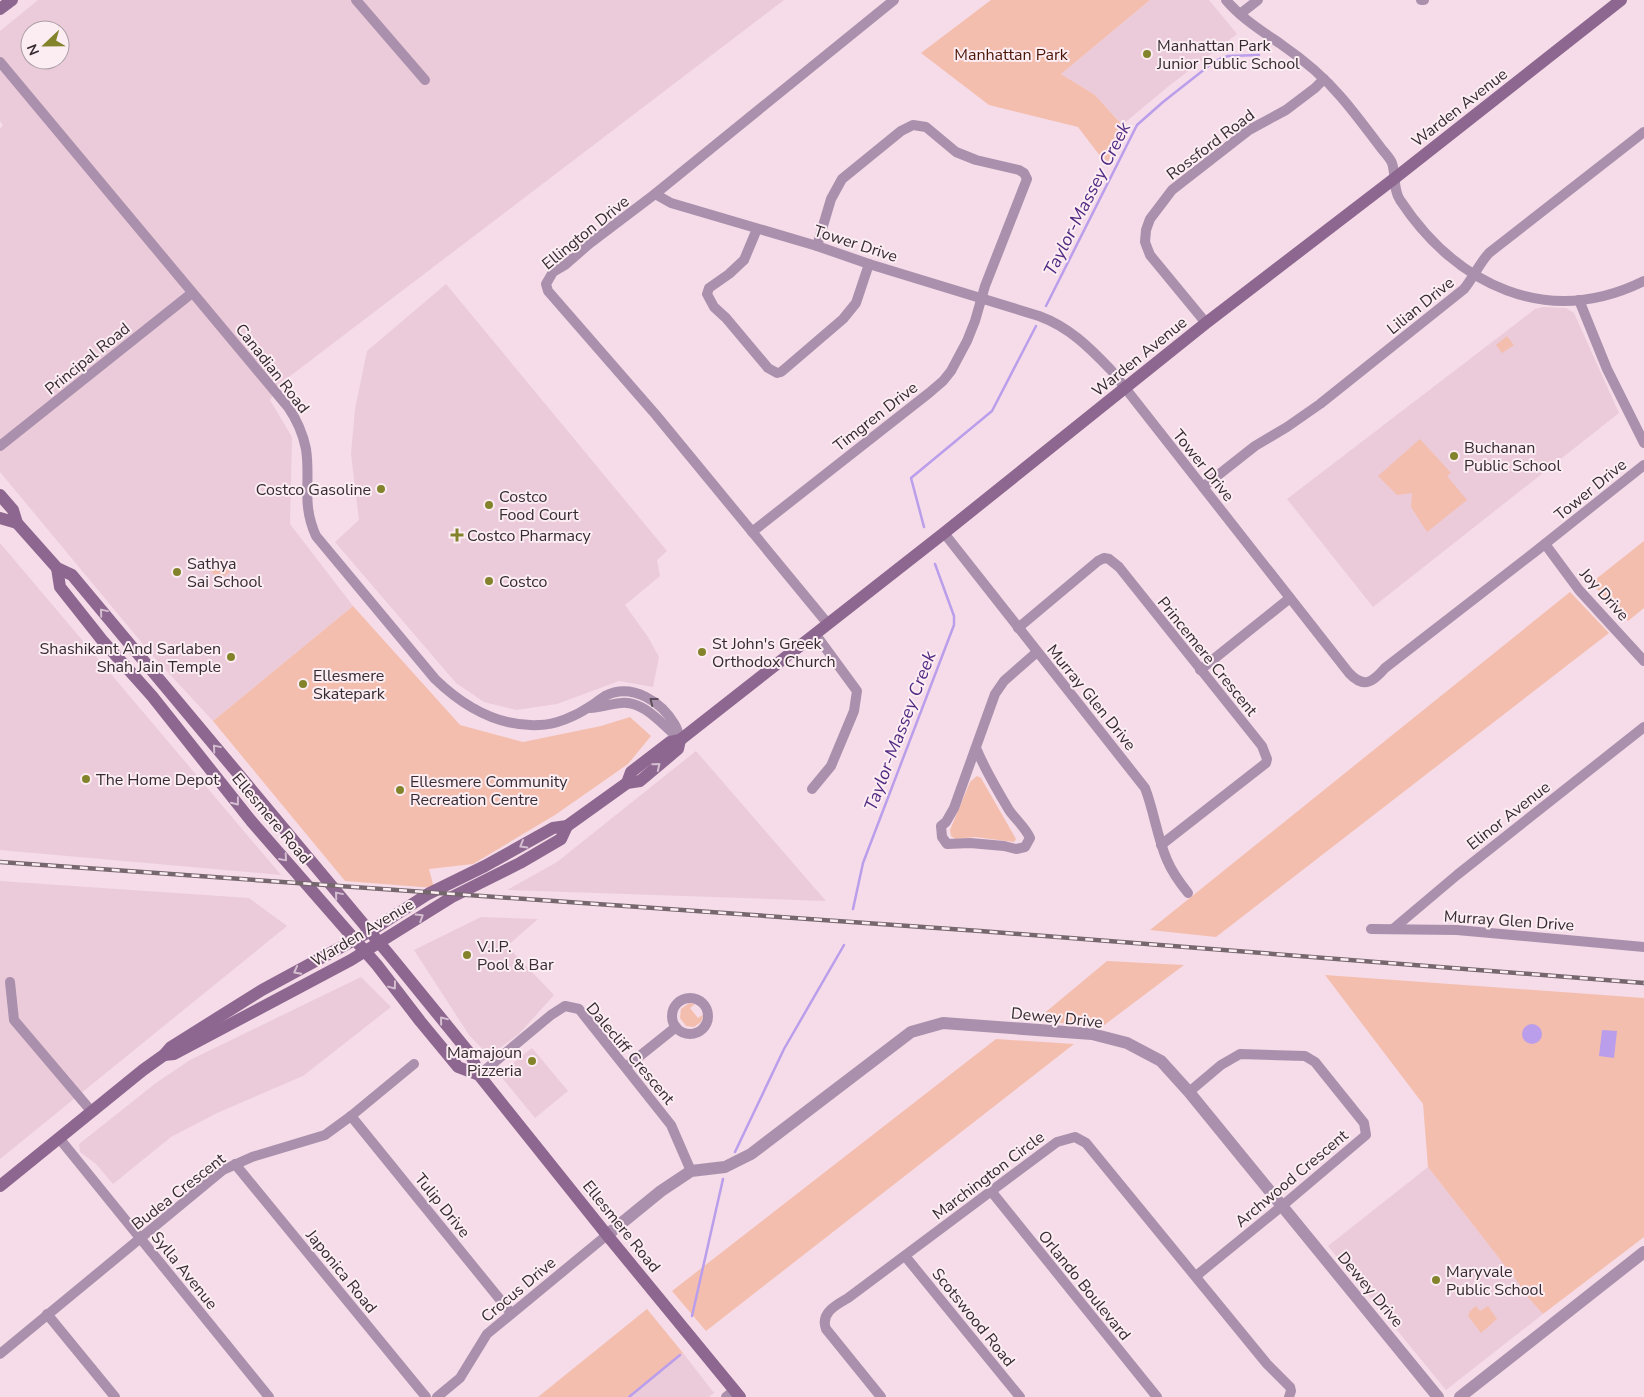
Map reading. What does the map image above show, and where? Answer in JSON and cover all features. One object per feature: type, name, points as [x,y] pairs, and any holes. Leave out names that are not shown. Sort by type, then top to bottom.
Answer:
[{"type":"main road","points":[[0,9],[12,0]]},
{"type":"main road","name":"Warden Avenue","points":[[0,1186],[143,1070],[164,1056],[171,1047],[221,1015],[262,990],[356,940],[428,894],[485,866],[553,828],[567,826],[627,782],[640,781],[678,749],[680,740],[944,533],[1206,323],[1395,178],[1621,0]]},
{"type":"main road","name":"Ellesmere Road","points":[[0,495],[12,510],[17,523],[56,568],[72,575],[471,1054],[479,1075],[734,1395]]},
{"type":"main road","points":[[0,518],[17,523]]},
{"type":"main road","name":"Ellesmere Road","points":[[56,568],[60,587],[102,640],[152,696],[252,822],[356,940],[458,1067],[479,1075]]},
{"type":"main road","points":[[152,696],[164,686]]},
{"type":"main road","name":"Warden Avenue","points":[[164,1056],[174,1054],[365,951],[452,897],[520,863],[561,839],[567,826]]},
{"type":"street","points":[[356,0],[425,80]]},
{"type":"street","name":"Ellington Drive","points":[[828,624],[656,415],[548,291],[546,284],[553,272],[565,265],[589,244],[655,194],[894,0]]},
{"type":"street","points":[[1226,0],[1240,14],[1297,56],[1324,79],[1342,98],[1392,162],[1396,194],[1421,229],[1450,258],[1499,289],[1548,300],[1579,300],[1622,290],[1644,281]]},
{"type":"street","points":[[1240,14],[1258,0]]},
{"type":"street","name":"Canadian Road","points":[[0,62],[292,413],[300,428],[306,449],[307,511],[316,536],[435,679],[448,692],[478,713],[515,725],[540,726],[551,724],[588,709],[606,696],[620,692],[639,693],[661,708],[675,725],[680,740]]},
{"type":"street","name":"Rossford Road","points":[[1206,323],[1150,255],[1145,242],[1145,236],[1150,220],[1172,190],[1200,167],[1249,130],[1286,110],[1324,79]]},
{"type":"street","name":"Timgren Drive","points":[[752,532],[943,381],[951,371],[967,341],[985,286],[1027,179],[1024,173],[1019,170],[976,160],[956,152],[926,127],[913,125],[901,131],[842,179],[832,199],[817,246]]},
{"type":"street","name":"Lilian Drive","points":[[1203,487],[1254,446],[1287,427],[1320,404],[1464,290],[1489,254],[1644,132]]},
{"type":"street","name":"Tower Drive","points":[[655,194],[671,203],[817,246],[1056,322],[1091,349],[1111,370],[1349,673],[1358,681],[1366,683],[1374,679],[1385,668],[1644,465]]},
{"type":"street","points":[[757,229],[744,260],[729,274],[709,288],[707,294],[714,307],[726,318],[772,372],[781,372],[843,319],[856,303],[869,264]]},
{"type":"street","name":"Principal Road","points":[[0,446],[192,292]]},
{"type":"street","points":[[1579,300],[1607,369],[1644,443]]},
{"type":"street","name":"Murray Glen Drive","points":[[944,533],[1145,788],[1171,868],[1188,893]]},
{"type":"street","name":"Joy Drive","points":[[1545,544],[1579,590],[1644,661]]},
{"type":"street","name":"Princemere Crescent","points":[[1018,628],[1098,561],[1104,558],[1109,559],[1119,568],[1262,746],[1267,759],[1266,763],[1162,845]]},
{"type":"street","points":[[1200,670],[1290,598]]},
{"type":"street","points":[[812,789],[831,766],[854,711],[856,691],[816,634]]},
{"type":"street","points":[[976,748],[1009,810],[1030,838],[1025,847],[1016,849],[970,843],[948,844],[943,840],[941,826],[946,822],[954,808],[995,694],[1004,681],[1037,652]]},
{"type":"street","name":"Elinor Avenue","points":[[1393,929],[1457,875],[1644,728]]},
{"type":"street","name":"Murray Glen Drive","points":[[1371,929],[1457,930],[1644,946]]},
{"type":"street","points":[[10,982],[14,1020],[92,1112]]},
{"type":"street","name":"Dalecliff Crescent","points":[[479,1075],[551,1015],[565,1006],[579,1009],[671,1125],[691,1171]]},
{"type":"street","name":"Dewey Drive","points":[[607,1234],[661,1191],[691,1171],[725,1167],[752,1154],[911,1032],[943,1023],[1092,1034],[1127,1042],[1160,1061],[1189,1092],[1438,1397]]},
{"type":"street","points":[[626,1067],[676,1027]]},
{"type":"street","name":"Archwood Crescent","points":[[1189,1092],[1221,1065],[1240,1054],[1305,1056],[1315,1062],[1364,1123],[1366,1135],[1196,1276]]},
{"type":"street","name":"Budea Crescent","points":[[0,1354],[223,1170],[252,1156],[325,1135],[414,1064]]},
{"type":"street","name":"Tulip Drive","points":[[351,1116],[511,1313]]},
{"type":"street","name":"Marchington Circle","points":[[881,1397],[826,1329],[824,1320],[830,1310],[1057,1142],[1075,1137],[1086,1143],[1267,1364],[1290,1387],[1289,1397]]},
{"type":"street","name":"Sylla Avenue","points":[[59,1138],[269,1397]]},
{"type":"street","name":"Japonica Road","points":[[235,1164],[426,1397]]},
{"type":"street","name":"Orlando Boulevard","points":[[991,1191],[1157,1397]]},
{"type":"street","name":"Crocus Drive","points":[[437,1397],[460,1378],[484,1338],[511,1313],[607,1234]]},
{"type":"street","points":[[1460,1397],[1644,1252]]},
{"type":"street","name":"Scotswood Road","points":[[905,1256],[1020,1397]]},
{"type":"street","points":[[47,1314],[115,1397]]},
{"type":"shaded area","points":[[38,0],[784,0],[281,383],[270,400],[292,437],[290,524],[353,606],[213,721],[152,655],[0,472],[0,129],[3,125],[0,121],[0,31]]},
{"type":"shaded area","name":"Manhattan Park Junior Public School","points":[[1150,0],[1209,0],[1237,34],[1170,85],[1122,125],[1095,95],[1061,74]]},
{"type":"shaded area","points":[[446,284],[667,551],[657,560],[660,576],[625,605],[648,637],[659,657],[653,687],[619,681],[557,704],[516,710],[484,702],[456,683],[335,542],[359,520],[351,454],[355,409],[367,351]]},
{"type":"shaded area","name":"Buchanan Public School","points":[[1543,307],[1566,308],[1574,313],[1619,413],[1373,607],[1287,499],[1535,309]]},
{"type":"shaded area","points":[[0,543],[281,875],[0,850]]},
{"type":"shaded area","points":[[696,751],[826,901],[507,890],[557,862]]},
{"type":"shaded area","points":[[0,881],[249,898],[287,926],[0,1159]]},
{"type":"shaded area","points":[[481,917],[538,919],[507,946],[554,995],[520,1033],[489,1056],[469,1035],[414,950]]},
{"type":"shaded area","points":[[361,977],[391,1007],[303,1076],[217,1113],[171,1137],[113,1184],[96,1164],[80,1152],[79,1144],[156,1083],[190,1060]]},
{"type":"shaded area","points":[[1532,1024],[1539,1027],[1542,1034],[1539,1041],[1532,1044],[1525,1041],[1522,1034],[1525,1027]]},
{"type":"shaded area","points":[[1602,1030],[1617,1031],[1614,1058],[1599,1056]]},
{"type":"shaded area","points":[[532,1048],[568,1091],[535,1118],[499,1074]]},
{"type":"shaded area","name":"Maryvale Public School","points":[[1428,1167],[1543,1314],[1446,1390],[1328,1246]]},
{"type":"shaded area","points":[[683,1353],[714,1393],[709,1397],[627,1397]]},
{"type":"green space","name":"Manhattan Park","points":[[991,0],[1150,0],[1061,74],[1095,95],[1122,125],[1107,165],[1078,127],[989,105],[921,53]]},
{"type":"green space","points":[[1507,336],[1514,345],[1502,353],[1496,345]]},
{"type":"green space","points":[[1420,439],[1451,473],[1447,476],[1467,500],[1427,532],[1411,507],[1412,493],[1397,495],[1378,476]]},
{"type":"green space","points":[[1644,541],[1644,608],[1628,621],[1591,583]]},
{"type":"green space","points":[[222,558],[232,570],[219,580],[209,569]]},
{"type":"green space","points":[[1570,592],[1609,633],[1216,937],[1150,930]]},
{"type":"green space","points":[[353,606],[460,725],[523,742],[601,726],[630,717],[651,736],[628,764],[555,815],[473,864],[429,869],[434,888],[345,881],[213,721]]},
{"type":"green space","points":[[977,776],[981,778],[1016,839],[1014,842],[975,837],[956,839],[951,836],[950,830],[970,782]]},
{"type":"green space","points":[[1107,961],[1184,965],[1103,1026],[1035,1021]]},
{"type":"green space","points":[[1325,975],[1644,998],[1644,1237],[1543,1314],[1519,1287],[1520,1285],[1428,1167],[1423,1104]]},
{"type":"green space","points":[[689,1003],[695,1004],[690,1008],[698,1018],[704,1014],[701,1022],[694,1027],[686,1026],[680,1018],[681,1009]]},
{"type":"green space","points":[[996,1039],[1074,1044],[706,1331],[672,1291]]},
{"type":"green space","points":[[1476,1306],[1480,1311],[1488,1306],[1497,1319],[1481,1333],[1468,1316],[1470,1311]]},
{"type":"green space","points":[[647,1309],[683,1353],[627,1397],[538,1397]]},
{"type":"waterway","name":"Taylor-Massey Creek","points":[[1046,306],[1137,125],[1215,61],[1228,56],[1259,55]]},
{"type":"waterway","name":"Taylor-Massey Creek","points":[[924,527],[911,478],[992,411],[1036,326]]},
{"type":"waterway","name":"Taylor-Massey Creek","points":[[853,909],[863,863],[954,625],[954,616],[935,564]]},
{"type":"waterway","name":"Taylor-Massey Creek","points":[[735,1152],[784,1049],[844,945]]},
{"type":"waterway","name":"Taylor-Massey Creek","points":[[692,1316],[723,1179]]},
{"type":"waterway","name":"Taylor-Massey Creek","points":[[629,1397],[680,1355]]},
{"type":"railway","points":[[0,862],[980,931],[1644,983]]},
{"type":"place","name":"Manhattan Park Junior Public School","points":[[1147,54]]},
{"type":"place","name":"Buchanan Public School","points":[[1454,456]]},
{"type":"place","name":"Costco Gasoline","points":[[381,489]]},
{"type":"place","name":"Costco Food Court","points":[[489,505]]},
{"type":"place","name":"Costco Pharmacy","points":[[457,535]]},
{"type":"place","name":"Sathya Sai School","points":[[177,572]]},
{"type":"place","name":"Costco","points":[[489,581]]},
{"type":"place","name":"St John's Greek Orthodox Church","points":[[702,652]]},
{"type":"place","name":"Shashikant And Sarlaben Shah Jain Temple","points":[[231,657]]},
{"type":"place","name":"Ellesmere Skatepark","points":[[303,684]]},
{"type":"place","name":"The Home Depot","points":[[86,779]]},
{"type":"place","name":"Ellesmere Community Recreation Centre","points":[[400,790]]},
{"type":"place","name":"V.I.P. Pool & Bar","points":[[467,955]]},
{"type":"place","name":"Mamajoun Pizzeria","points":[[532,1061]]},
{"type":"place","name":"Maryvale Public School","points":[[1436,1280]]}]
